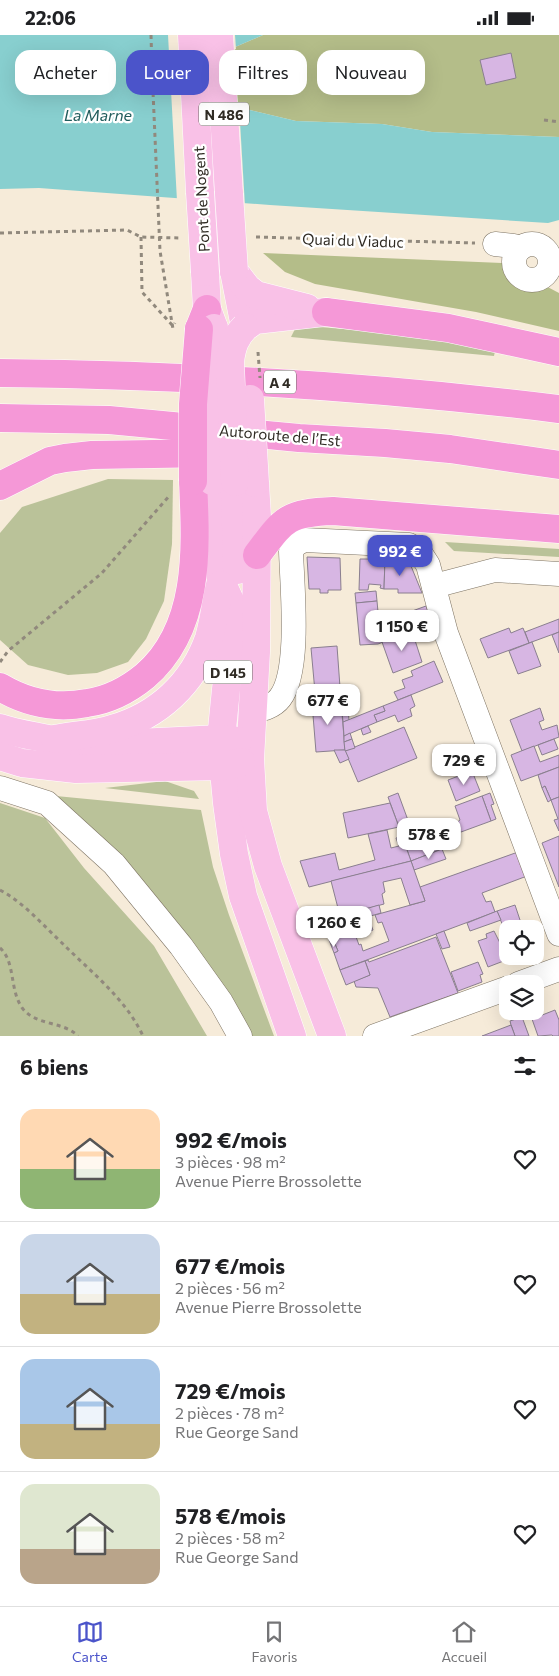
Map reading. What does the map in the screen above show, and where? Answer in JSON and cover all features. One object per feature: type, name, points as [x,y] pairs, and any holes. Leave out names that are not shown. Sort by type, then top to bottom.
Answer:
[{"type":"highway","points":[[326,312],[448,328],[559,352]]},
{"type":"highway","points":[[0,687],[12,695],[32,702],[56,706],[76,705],[113,697],[137,683],[153,669],[165,653],[180,626],[189,597],[194,564],[195,535],[214,484],[192,404],[198,323]]},
{"type":"highway","name":"A 4","points":[[0,373],[110,374],[297,383],[453,396],[559,409]]},
{"type":"highway","name":"Autoroute de l’Est","points":[[0,418],[109,420],[299,438],[385,443],[450,449],[559,465]]},
{"type":"highway","points":[[0,486],[50,461],[66,458],[92,455],[258,453],[276,450],[299,438]]},
{"type":"highway","points":[[257,555],[283,522],[300,514],[314,512],[333,511],[559,529]]},
{"type":"main road","name":"Pont de Nogent","points":[[192,35],[205,277],[198,323]]},
{"type":"main road","name":"Pont de Nogent","points":[[219,35],[234,271]]},
{"type":"main road","points":[[234,271],[247,288],[256,295],[326,312]]},
{"type":"main road","name":"N 486","points":[[234,271],[245,327],[214,484],[257,517]]},
{"type":"main road","points":[[245,327],[255,320],[326,312]]},
{"type":"main road","points":[[55,739],[111,730],[145,716],[161,707],[173,696],[199,661],[237,569],[214,484]]},
{"type":"main road","name":"D 145","points":[[257,517],[256,651],[253,711],[227,803],[234,854],[244,896],[292,1036]]},
{"type":"main road","name":"D 145","points":[[226,593],[230,650],[221,739],[241,756],[260,842],[332,1036]]},
{"type":"main road","points":[[0,728],[55,739],[74,746],[221,739]]},
{"type":"main road","points":[[0,757],[22,763],[76,769],[241,756]]},
{"type":"street","points":[[495,244],[521,248],[532,244],[538,245],[554,257]]},
{"type":"street","points":[[253,711],[268,708],[280,698],[290,675],[293,648],[291,551],[296,544],[304,540],[409,545],[419,551],[428,565],[446,633],[559,934]]},
{"type":"street","points":[[434,586],[495,571],[559,574]]},
{"type":"street","points":[[0,788],[47,803],[114,864],[182,946],[221,1002],[240,1036]]},
{"type":"street","points":[[543,975],[559,969]]},
{"type":"street","points":[[375,1036],[499,991]]},
{"type":"path","points":[[151,35],[160,251],[198,323]]},
{"type":"path","points":[[544,120],[559,122]]},
{"type":"path","points":[[0,233],[127,230],[141,237],[184,238]]},
{"type":"path","points":[[141,237],[142,292],[198,323]]},
{"type":"path","name":"Quai du Viaduc","points":[[255,237],[495,244]]},
{"type":"path","points":[[0,662],[8,651],[214,484]]},
{"type":"path","points":[[0,890],[26,909],[106,985],[126,1008],[143,1036]]},
{"type":"path","points":[[0,948],[9,960],[14,989],[23,1008],[38,1020],[63,1027],[78,1036]]},
{"type":"green space","points":[[263,35],[559,35],[559,137],[432,132],[382,124],[296,121],[204,99],[195,95],[209,95],[209,58],[219,54],[219,95],[307,95],[307,50],[228,50]]},
{"type":"green space","points":[[263,253],[502,263],[559,293],[559,331],[476,312],[315,284],[285,272]]},
{"type":"green space","points":[[297,325],[459,339],[496,346],[494,356],[291,337]]},
{"type":"green space","points":[[108,479],[173,480],[172,544],[164,601],[146,639],[128,662],[97,673],[68,675],[28,665],[0,640],[0,533],[22,507]]},
{"type":"green space","points":[[445,542],[559,549],[559,557],[454,551]]},
{"type":"green space","points":[[165,781],[194,791],[199,799],[105,788]]},
{"type":"green space","points":[[56,796],[201,810],[213,867],[274,1036],[247,1036]]},
{"type":"green space","points":[[0,803],[45,818],[84,868],[154,946],[207,1036],[0,1036]]},
{"type":"water","name":"La Marne","points":[[0,35],[263,35],[228,50],[219,50],[219,54],[209,58],[209,50],[126,50],[126,95],[195,95],[204,99],[296,121],[382,124],[432,132],[559,137],[559,220],[548,223],[39,188],[0,189]]},
{"type":"pier","points":[[168,35],[235,35],[236,49],[219,50],[219,57],[209,62],[209,50],[169,50]]},
{"type":"pier","points":[[171,95],[200,95],[239,105],[245,206],[177,201]]},
{"type":"building","points":[[511,53],[516,78],[486,85],[480,60]]},
{"type":"building","points":[[307,557],[340,558],[341,590],[328,590],[328,593],[320,593],[320,589],[309,589]]},
{"type":"building","points":[[360,559],[385,559],[384,589],[380,588],[381,585],[369,584],[368,590],[359,590]]},
{"type":"building","points":[[385,559],[404,560],[411,566],[422,593],[398,593],[398,589],[384,589]]},
{"type":"building","points":[[376,591],[377,601],[356,603],[355,593]]},
{"type":"building","points":[[377,601],[379,623],[426,606],[433,623],[378,644],[360,645],[356,603]]},
{"type":"building","points":[[559,619],[559,632],[529,643],[525,632]]},
{"type":"building","points":[[509,628],[511,633],[523,628],[529,643],[488,658],[480,639]]},
{"type":"building","points":[[412,631],[422,662],[393,673],[382,642]]},
{"type":"building","points":[[559,632],[559,653],[552,635]]},
{"type":"building","points":[[532,642],[541,666],[518,674],[509,651]]},
{"type":"building","points":[[337,646],[341,701],[316,703],[311,648]]},
{"type":"building","points":[[434,661],[443,682],[398,700],[394,692],[405,688],[402,680],[413,676],[411,671]]},
{"type":"building","points":[[411,695],[415,706],[410,709],[412,716],[398,722],[395,715],[377,722],[374,715],[385,711],[383,706]]},
{"type":"building","points":[[347,699],[349,720],[343,722],[341,700]]},
{"type":"building","points":[[341,701],[345,750],[316,752],[312,703]]},
{"type":"building","points":[[383,706],[385,711],[374,715],[377,722],[344,736],[343,722]]},
{"type":"building","points":[[540,708],[544,720],[539,722],[542,730],[557,725],[559,737],[522,751],[510,720]]},
{"type":"building","points":[[368,726],[371,732],[363,735],[361,729]]},
{"type":"building","points":[[404,727],[417,758],[358,782],[345,751]]},
{"type":"building","points":[[350,733],[352,739],[344,742],[344,736]]},
{"type":"building","points":[[352,739],[355,748],[345,751],[344,742]]},
{"type":"building","points":[[554,739],[558,749],[542,755],[538,745]]},
{"type":"building","points":[[534,746],[540,762],[559,755],[559,767],[521,781],[511,755]]},
{"type":"building","points":[[334,750],[345,750],[349,759],[340,763]]},
{"type":"building","points":[[559,767],[559,797],[551,800],[545,786],[542,788],[538,775]]},
{"type":"building","points":[[472,771],[480,791],[456,801],[448,780]]},
{"type":"building","points":[[545,786],[551,800],[548,802],[542,788]]},
{"type":"building","points":[[398,793],[409,823],[399,827],[388,797]]},
{"type":"building","points":[[490,793],[494,804],[491,805],[496,819],[491,821],[482,796]]},
{"type":"building","points":[[482,796],[491,821],[461,832],[458,831],[455,824],[460,820],[455,806]]},
{"type":"building","points":[[559,797],[559,831],[554,820],[558,819],[551,800]]},
{"type":"building","points":[[390,803],[399,827],[348,838],[343,813]]},
{"type":"building","points":[[432,821],[442,849],[411,861],[401,833]]},
{"type":"building","points":[[408,824],[410,829],[401,833],[399,827]]},
{"type":"building","points":[[387,830],[391,848],[399,846],[396,838],[402,836],[411,861],[309,887],[300,861],[335,853],[339,870],[375,860],[368,834]]},
{"type":"building","points":[[559,836],[559,887],[542,843]]},
{"type":"building","points":[[442,849],[446,859],[414,870],[411,861]]},
{"type":"building","points":[[518,852],[527,876],[482,893],[486,902],[491,901],[495,912],[340,970],[334,953],[338,951],[335,944],[331,945],[325,929],[368,917],[373,930],[360,935],[359,932],[355,934],[363,951],[389,941],[382,922],[378,923],[375,915],[425,901],[420,887]]},
{"type":"building","points":[[411,861],[425,901],[410,905],[401,878],[383,882],[385,892],[382,894],[384,904],[340,916],[331,881]]},
{"type":"building","points":[[379,905],[381,913],[353,921],[351,913]]},
{"type":"building","points":[[515,905],[520,920],[501,920],[497,911]]},
{"type":"building","points":[[497,911],[501,920],[470,931],[467,923]]},
{"type":"building","points":[[444,931],[450,947],[442,949],[436,934]]},
{"type":"building","points":[[494,931],[499,941],[499,963],[488,967],[478,941],[487,938],[486,934]]},
{"type":"building","points":[[436,937],[458,993],[390,1017],[378,988],[356,987],[354,981],[370,975],[365,961],[368,960],[369,962]]},
{"type":"building","points":[[335,944],[338,951],[334,953],[331,945]]},
{"type":"building","points":[[365,961],[370,975],[346,985],[340,970]]},
{"type":"building","points":[[478,962],[483,974],[480,975],[482,982],[458,991],[451,972]]},
{"type":"building","points":[[555,1010],[559,1020],[559,1036],[538,1036],[532,1020],[544,1020],[544,1014]]},
{"type":"building","points":[[523,1020],[529,1036],[515,1036],[510,1021]]},
{"type":"building","points":[[511,1025],[515,1036],[482,1036]]}]
